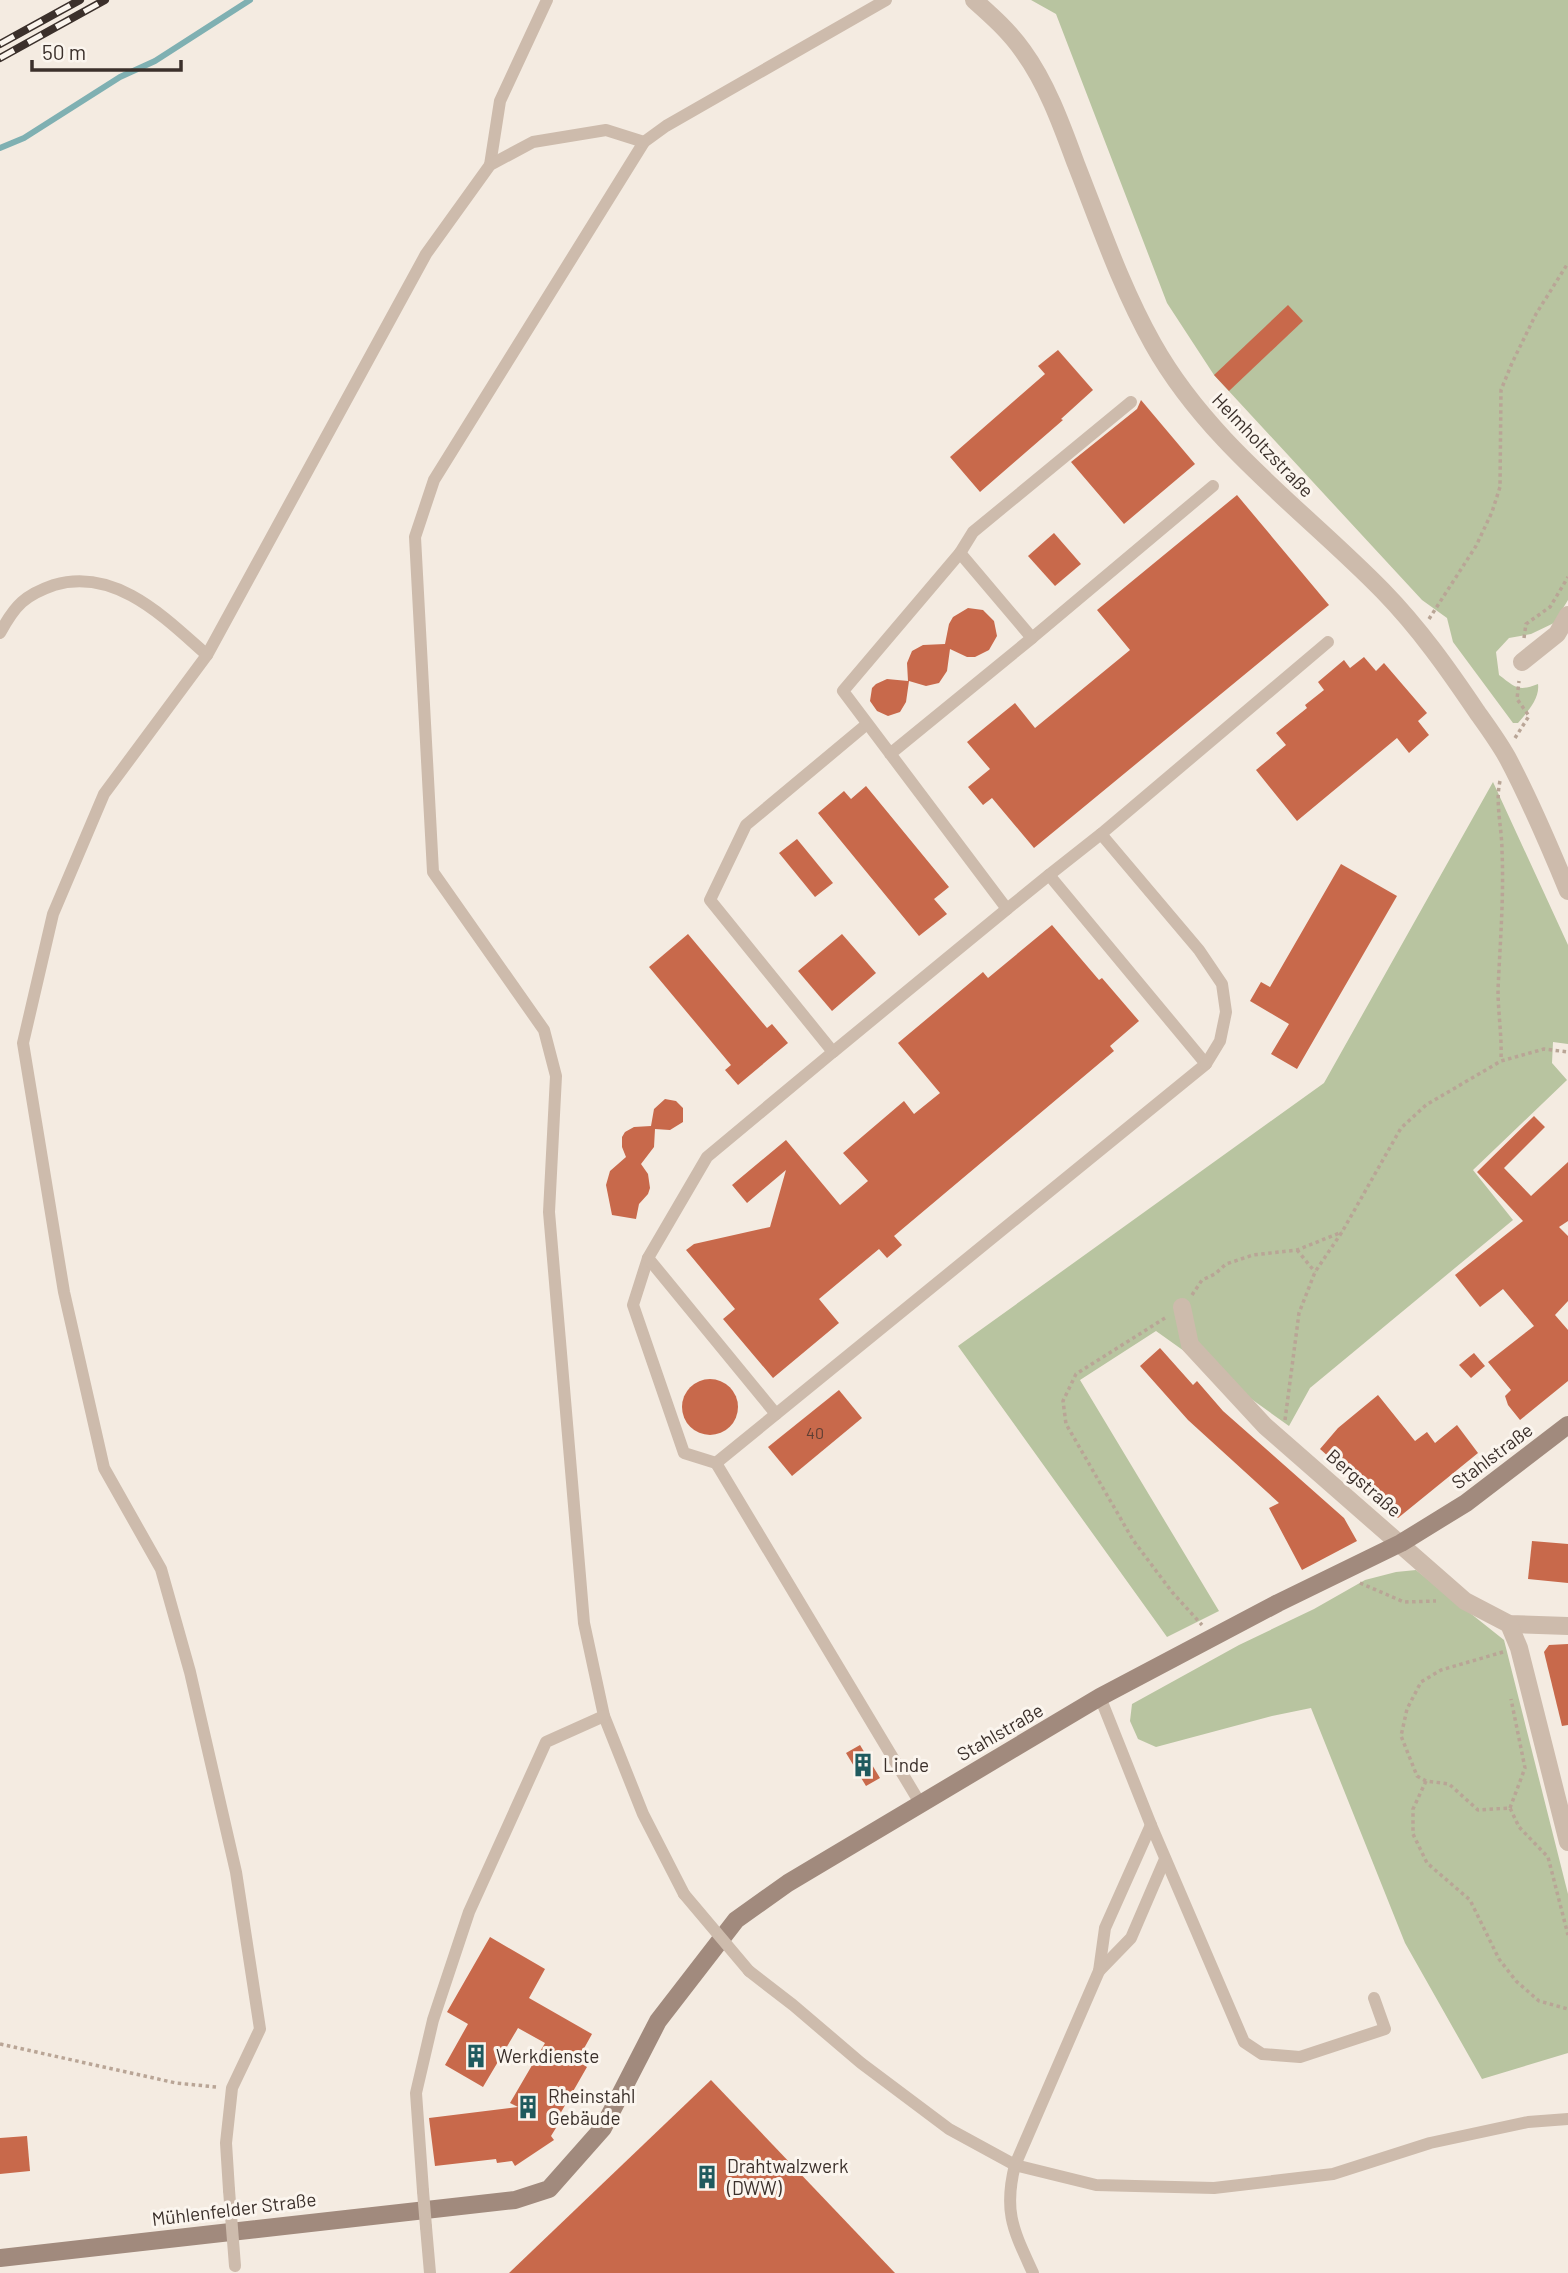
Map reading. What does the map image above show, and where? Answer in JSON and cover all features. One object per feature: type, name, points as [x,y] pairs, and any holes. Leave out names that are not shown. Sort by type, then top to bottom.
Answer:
[{"type":"street","name":"Helmholtzstraße","points":[[974,0],[1007,30],[1036,75],[1059,120],[1118,272],[1154,345],[1192,402],[1245,461],[1382,590],[1421,633],[1506,755],[1568,891]]},
{"type":"street","points":[[1522,662],[1557,634],[1568,615]]},
{"type":"street","name":"Bergstraße","points":[[1182,1307],[1190,1345],[1265,1426],[1465,1601],[1509,1624],[1568,1626]]},
{"type":"street","name":"Stahlstraße","points":[[473,2203],[515,2200],[549,2189],[603,2128],[658,2021],[736,1920],[788,1883],[1100,1698],[1208,1640],[1401,1543],[1466,1503],[1568,1425]]},
{"type":"street","points":[[1509,1624],[1519,1648],[1568,1842]]},
{"type":"street","name":"Mühlenfelder Straße","points":[[0,2258],[473,2203]]},
{"type":"lane","points":[[490,165],[499,101],[547,0]]},
{"type":"lane","points":[[886,0],[666,126],[644,142],[434,480],[415,537],[433,872],[544,1030],[556,1076],[549,1212],[584,1623],[604,1716],[643,1814],[684,1894],[750,1971],[861,2063],[949,2129],[1015,2165],[1096,2185],[1214,2188],[1333,2174],[1430,2143],[1528,2122],[1568,2119]]},
{"type":"lane","points":[[235,2270],[226,2143],[232,2088],[260,2029],[236,1872],[190,1672],[161,1569],[104,1468],[64,1293],[23,1043],[53,914],[104,794],[207,654],[426,254],[490,165],[533,142],[606,130],[644,142]]},
{"type":"lane","points":[[1007,909],[843,691],[960,553],[974,532],[1130,402]]},
{"type":"lane","points":[[890,754],[1032,639],[1213,486]]},
{"type":"lane","points":[[960,553],[1032,639]]},
{"type":"lane","points":[[0,633],[10,614],[33,592],[69,581],[103,582],[154,608],[207,654]]},
{"type":"lane","points":[[920,1803],[716,1463],[684,1453],[633,1305],[648,1258],[707,1157],[1101,834],[1328,642]]},
{"type":"lane","points":[[833,1052],[710,900],[746,825],[867,724]]},
{"type":"lane","points":[[716,1463],[1206,1064],[1220,1041],[1226,1012],[1222,984],[1199,950],[1101,834]]},
{"type":"lane","points":[[1049,875],[1206,1064]]},
{"type":"lane","points":[[648,1258],[776,1413]]},
{"type":"lane","points":[[1100,1698],[1165,1859],[1244,2042],[1262,2054],[1300,2057],[1385,2029],[1374,1998]]},
{"type":"lane","points":[[430,2273],[416,2093],[433,2020],[469,1912],[546,1742],[604,1716]]},
{"type":"lane","points":[[1033,2273],[1011,2224],[1009,2190],[1015,2165],[1099,1971],[1105,1928],[1151,1825]]},
{"type":"lane","points":[[1099,1971],[1131,1938],[1165,1859]]},
{"type":"path","points":[[1421,633],[1476,546],[1492,512],[1500,487],[1502,390],[1536,314],[1568,263]]},
{"type":"path","points":[[1265,1426],[1283,1427],[1299,1312],[1315,1272],[1342,1232],[1401,1128],[1426,1105],[1502,1061],[1544,1049],[1568,1052]]},
{"type":"path","points":[[1208,1640],[1201,1623],[1172,1592],[1133,1540],[1066,1424],[1063,1401],[1076,1374],[1182,1307],[1202,1280],[1215,1274],[1226,1264],[1253,1255],[1297,1250],[1342,1232]]},
{"type":"path","points":[[1297,1250],[1315,1272]]},
{"type":"path","points":[[1338,1574],[1404,1602],[1465,1601]]},
{"type":"path","points":[[1510,1808],[1478,1810],[1449,1784],[1426,1781],[1417,1776],[1401,1736],[1407,1709],[1421,1682],[1441,1670],[1519,1648]]},
{"type":"path","points":[[1509,1691],[1525,1768],[1510,1808],[1519,1827],[1548,1857],[1568,1935]]},
{"type":"path","points":[[1426,1781],[1413,1809],[1413,1834],[1427,1863],[1470,1899],[1499,1959],[1516,1981],[1539,2001],[1568,2009]]},
{"type":"path","points":[[0,2044],[176,2083],[232,2088]]},
{"type":"green space","points":[[1031,0],[1568,0],[1568,600],[1554,623],[1531,634],[1509,638],[1496,652],[1499,675],[1504,679],[1521,688],[1538,684],[1535,700],[1518,723],[1513,723],[1453,642],[1447,618],[1422,600],[1214,375],[1167,303],[1056,14]]},
{"type":"green space","points":[[1493,782],[1568,945],[1568,1044],[1553,1042],[1552,1063],[1567,1080],[1473,1170],[1513,1220],[1310,1388],[1289,1426],[1156,1331],[1080,1380],[1219,1611],[1167,1637],[958,1346],[1324,1083]]},
{"type":"green space","points":[[1416,1570],[1504,1640],[1568,1894],[1568,2053],[1482,2079],[1405,1943],[1311,1708],[1156,1747],[1138,1739],[1130,1721],[1132,1704],[1239,1645],[1314,1609],[1365,1580]]},
{"type":"building","points":[[1288,305],[1303,321],[1229,391],[1214,375]]},
{"type":"building","points":[[1058,350],[1093,390],[1061,419],[1063,420],[980,492],[950,457],[1045,374],[1038,366]]},
{"type":"building","points":[[1141,400],[1195,464],[1124,524],[1071,462],[1137,409]]},
{"type":"building","points":[[1237,495],[1329,605],[1034,848],[992,798],[983,805],[968,787],[990,769],[967,742],[1015,703],[1035,728],[1130,650],[1097,610]]},
{"type":"building","points":[[1054,533],[1081,564],[1055,586],[1028,556]]},
{"type":"building","points":[[968,608],[983,610],[994,621],[997,636],[989,650],[975,657],[967,657],[950,649],[947,671],[939,683],[926,686],[909,681],[906,702],[900,712],[888,716],[877,711],[870,701],[872,688],[887,679],[908,681],[907,663],[912,651],[923,645],[945,644],[953,617]]},
{"type":"building","points":[[1364,657],[1376,671],[1384,663],[1427,713],[1418,721],[1429,735],[1409,753],[1397,738],[1297,821],[1256,770],[1286,745],[1276,733],[1324,690],[1318,682],[1344,660],[1350,668]]},
{"type":"building","points":[[866,786],[949,887],[934,899],[947,914],[919,936],[818,813],[844,791],[851,799]]},
{"type":"building","points":[[797,839],[833,883],[815,897],[779,853]]},
{"type":"building","points":[[1341,864],[1397,896],[1297,1069],[1271,1054],[1289,1024],[1250,1001],[1261,982],[1270,987]]},
{"type":"building","points":[[1052,925],[1099,980],[1102,978],[1139,1021],[1110,1046],[1114,1051],[894,1236],[902,1245],[887,1258],[879,1249],[819,1299],[839,1323],[773,1378],[723,1319],[735,1309],[686,1250],[694,1244],[770,1227],[786,1170],[747,1203],[732,1185],[786,1140],[840,1205],[868,1181],[843,1153],[904,1101],[914,1114],[940,1093],[898,1043],[983,972],[988,978]]},
{"type":"building","points":[[688,934],[767,1028],[772,1024],[788,1043],[738,1085],[725,1070],[731,1065],[649,967]]},
{"type":"building","points":[[842,934],[876,973],[832,1011],[798,971]]},
{"type":"building","points":[[665,1099],[676,1101],[683,1108],[683,1122],[670,1130],[655,1129],[654,1147],[641,1164],[648,1174],[650,1188],[639,1204],[636,1219],[612,1215],[606,1185],[610,1171],[626,1157],[622,1137],[634,1127],[651,1126],[654,1109]]},
{"type":"building","points":[[1534,1116],[1545,1127],[1504,1168],[1531,1196],[1568,1162],[1568,1221],[1559,1227],[1568,1236],[1568,1301],[1555,1315],[1568,1330],[1568,1381],[1520,1420],[1508,1405],[1505,1396],[1511,1390],[1488,1362],[1534,1326],[1503,1289],[1480,1307],[1455,1275],[1523,1221],[1477,1172]]},
{"type":"building","points":[[1160,1348],[1193,1385],[1197,1381],[1223,1411],[1344,1518],[1357,1541],[1302,1570],[1269,1508],[1279,1503],[1188,1420],[1140,1366]]},
{"type":"building","points":[[1474,1353],[1485,1366],[1471,1378],[1459,1365]]},
{"type":"building","points":[[710,1379],[721,1381],[730,1387],[736,1396],[736,1418],[730,1427],[721,1433],[710,1435],[699,1433],[690,1427],[684,1418],[682,1407],[684,1396],[690,1387],[699,1381]]},
{"type":"building","points":[[839,1390],[862,1418],[792,1476],[768,1447]]},
{"type":"building","points":[[1378,1395],[1415,1441],[1427,1432],[1435,1443],[1457,1425],[1478,1453],[1398,1518],[1320,1449],[1338,1428]]},
{"type":"building","points":[[1532,1541],[1568,1544],[1568,1583],[1528,1579]]},
{"type":"building","points":[[1568,1644],[1568,1725],[1562,1726],[1544,1652],[1549,1645]]},
{"type":"building","name":"Linde","points":[[860,1745],[880,1778],[866,1786],[846,1753]]},
{"type":"building","points":[[490,1937],[545,1969],[529,1998],[592,2034],[577,2061],[587,2067],[556,2121],[559,2123],[551,2136],[554,2140],[515,2166],[512,2161],[497,2163],[496,2159],[435,2166],[429,2118],[518,2107],[510,2103],[545,2043],[518,2028],[483,2087],[445,2065],[468,2024],[447,2012]]},
{"type":"building","name":"Drahtwalzwerk (DWW)","points":[[711,2080],[895,2273],[509,2273]]},
{"type":"building","points":[[27,2136],[30,2171],[0,2174],[0,2138]]},
{"type":"waterway","points":[[0,148],[24,138],[120,77],[155,61],[250,0]]},
{"type":"railway","points":[[0,44],[80,0]]},
{"type":"railway","points":[[0,58],[105,0]]},
{"type":"place","name":"Linde","points":[[863,1765]]},
{"type":"place","name":"Werkdienste","points":[[476,2056]]},
{"type":"place","name":"Rheinstahl Gebäude","points":[[528,2107]]},
{"type":"place","name":"Drahtwalzwerk (DWW)","points":[[707,2177]]}]
